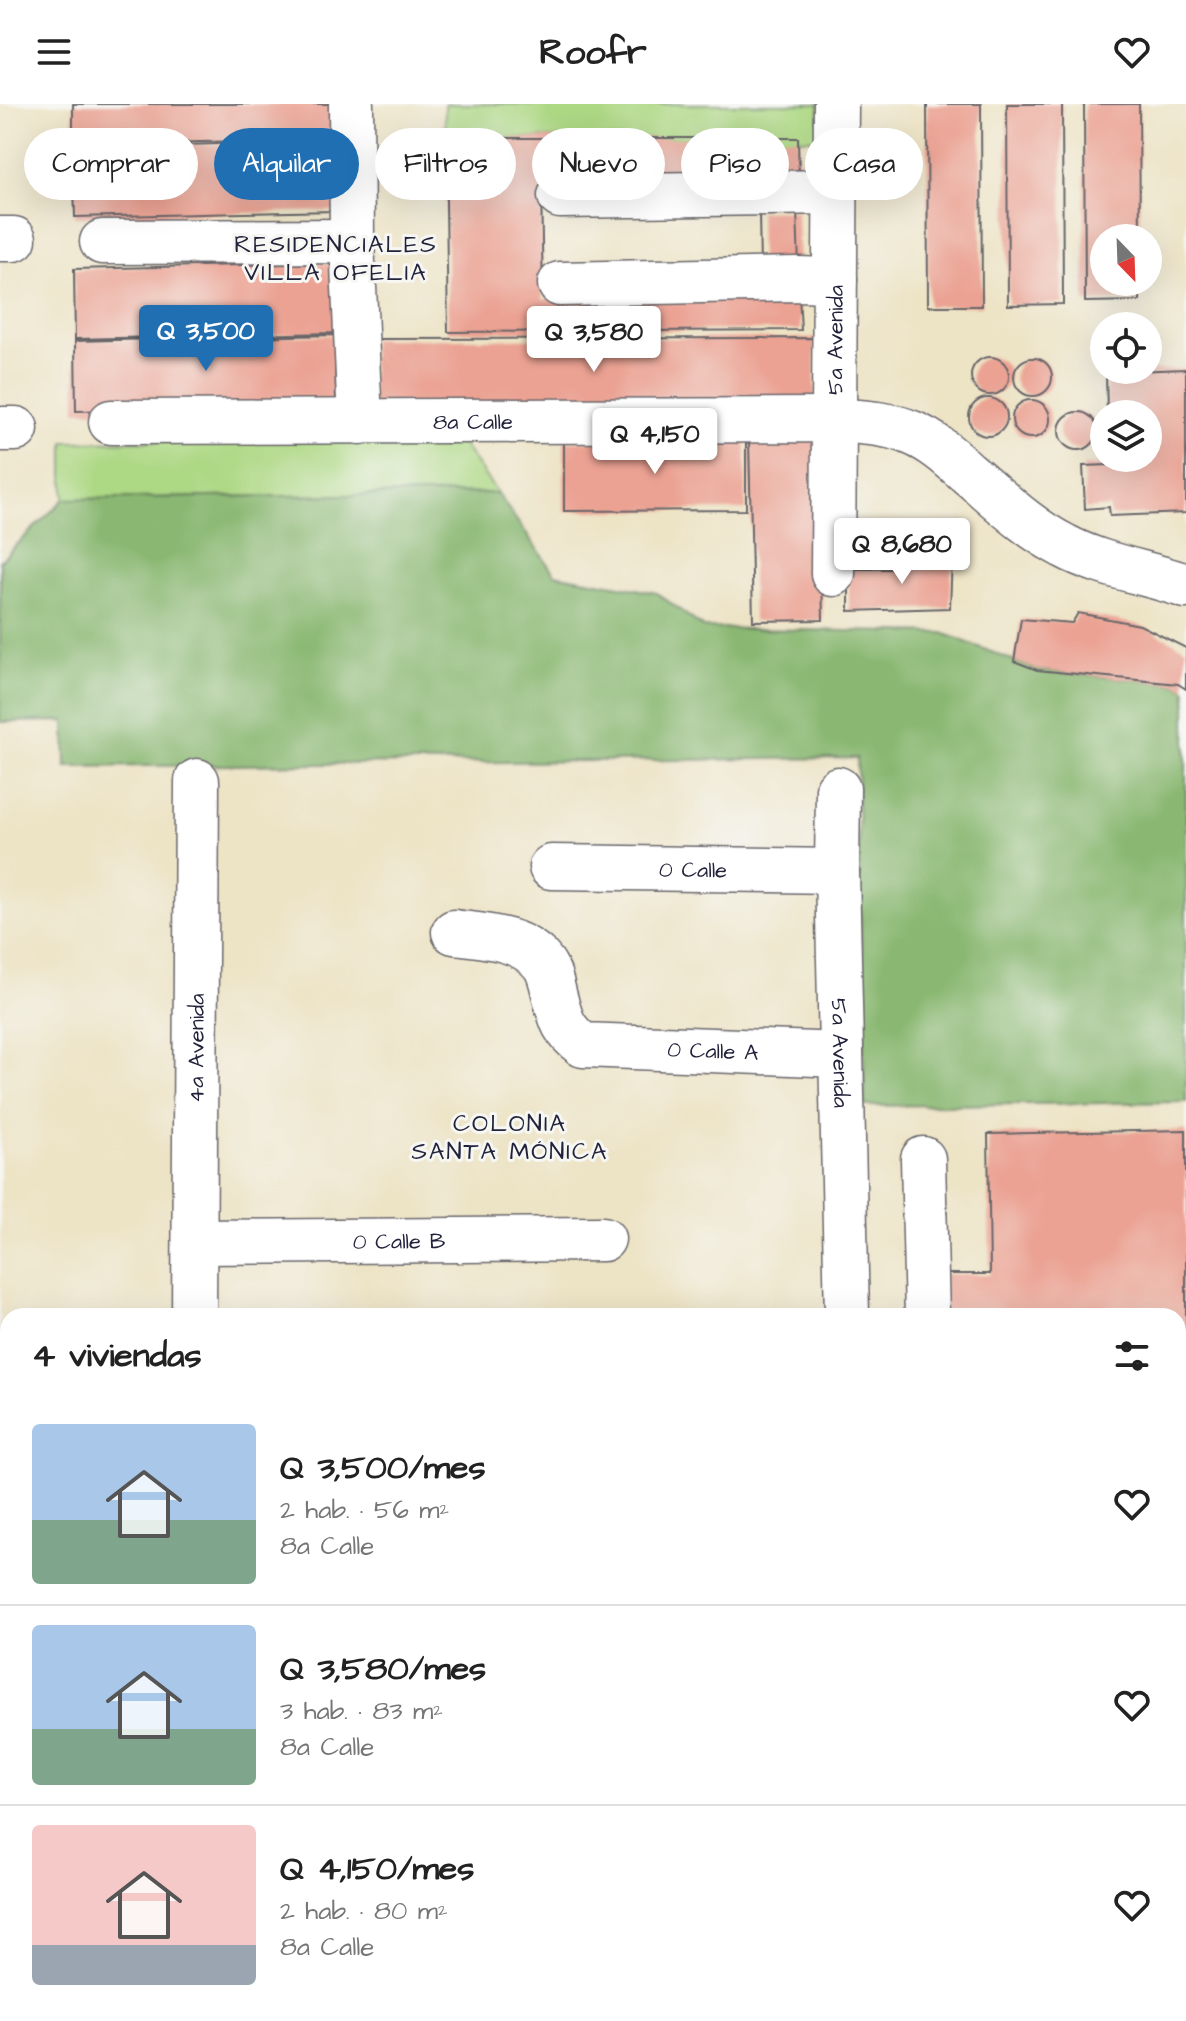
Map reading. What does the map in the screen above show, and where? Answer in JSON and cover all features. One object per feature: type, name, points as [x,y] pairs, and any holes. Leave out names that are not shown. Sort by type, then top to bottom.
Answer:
[{"type":"street","points":[[351,104],[352,241],[360,422]]},
{"type":"street","name":"5a Avenida","points":[[836,104],[836,128]]},
{"type":"street","points":[[665,194],[805,192]]},
{"type":"street","name":"5a Avenida","points":[[833,574],[835,200]]},
{"type":"street","points":[[102,242],[352,241]]},
{"type":"street","points":[[560,284],[835,280]]},
{"type":"street","name":"8a Calle","points":[[111,422],[834,420],[885,425],[911,433],[938,447],[1028,524],[1063,546],[1093,559],[1186,586]]},
{"type":"street","name":"4a Avenida","points":[[194,1308],[197,781]]},
{"type":"street","name":"5a Avenida","points":[[838,789],[847,1308]]},
{"type":"street","name":"0 Calle","points":[[551,867],[837,871]]},
{"type":"street","name":"0 Calle A","points":[[454,932],[510,941],[537,957],[549,975],[561,1020],[569,1034],[583,1045],[841,1055]]},
{"type":"street","points":[[923,1159],[927,1308]]},
{"type":"street","name":"0 Calle B","points":[[195,1242],[603,1239]]},
{"type":"green space","points":[[445,104],[819,104],[819,128],[805,128],[805,139],[789,139],[789,128],[681,128],[681,139],[665,139],[665,128],[532,128],[532,138],[516,138],[516,128],[445,128]]},
{"type":"green space","points":[[458,438],[497,493],[64,499],[64,442]]},
{"type":"green space","points":[[497,493],[555,574],[657,593],[704,628],[943,633],[1037,670],[1178,684],[1186,689],[1186,1102],[865,1106],[857,758],[66,767],[65,721],[0,722],[0,561],[64,499]]},
{"type":"building","points":[[73,104],[332,104],[333,128],[214,128],[214,142],[198,142],[198,128],[73,128]]},
{"type":"building","points":[[927,104],[981,104],[982,306],[928,306]]},
{"type":"building","points":[[1007,104],[1062,104],[1063,304],[1008,305]]},
{"type":"building","points":[[1084,104],[1139,104],[1140,224],[1090,224],[1090,296],[1140,296],[1140,301],[1085,302]]},
{"type":"building","points":[[516,138],[532,138],[532,200],[541,200],[543,299],[799,295],[801,330],[448,332],[446,200],[516,200]]},
{"type":"building","points":[[665,138],[681,138],[681,183],[665,183]]},
{"type":"building","points":[[789,138],[798,138],[799,182],[789,182]]},
{"type":"building","points":[[214,144],[214,200],[334,200],[334,211],[75,217],[75,200],[198,200],[198,145]]},
{"type":"building","points":[[797,210],[799,268],[760,268],[759,211]]},
{"type":"building","points":[[334,263],[335,333],[75,339],[74,269]]},
{"type":"building","points":[[335,335],[336,405],[76,411],[75,341]]},
{"type":"building","points":[[815,338],[815,408],[372,409],[372,339]]},
{"type":"building","points":[[990,357],[1004,362],[1009,376],[1004,390],[990,395],[976,390],[971,376],[976,362]]},
{"type":"building","points":[[1033,358],[1047,363],[1052,377],[1047,391],[1033,396],[1019,391],[1014,377],[1019,363]]},
{"type":"building","points":[[1186,369],[1186,513],[1110,516],[1109,507],[1085,509],[1083,466],[1090,466],[1090,472],[1162,472],[1162,400],[1107,400],[1106,384],[1162,384],[1162,370]]},
{"type":"building","points":[[988,398],[1002,403],[1007,417],[1002,431],[988,436],[974,431],[969,417],[974,403]]},
{"type":"building","points":[[1031,400],[1045,405],[1050,419],[1045,433],[1031,438],[1017,433],[1012,419],[1017,405]]},
{"type":"building","points":[[1071,413],[1090,416],[1090,446],[1071,449],[1060,438],[1060,424]]},
{"type":"building","points":[[819,439],[823,620],[753,621],[749,440]]},
{"type":"building","points":[[564,441],[746,441],[746,510],[564,511]]},
{"type":"building","points":[[952,557],[950,608],[849,611],[849,569],[893,569],[895,560]]},
{"type":"building","points":[[1078,613],[1140,625],[1186,648],[1186,689],[1178,684],[1037,670],[1014,661],[1021,619],[1072,623]]},
{"type":"building","points":[[1186,1130],[1186,1308],[944,1308],[944,1274],[990,1274],[988,1134]]},
{"type":"district","name":"RESIDENCIALES VILLA OFELIA","points":[[336,258]]},
{"type":"district","name":"COLONIA SANTA MÓNICA","points":[[510,1137]]}]
